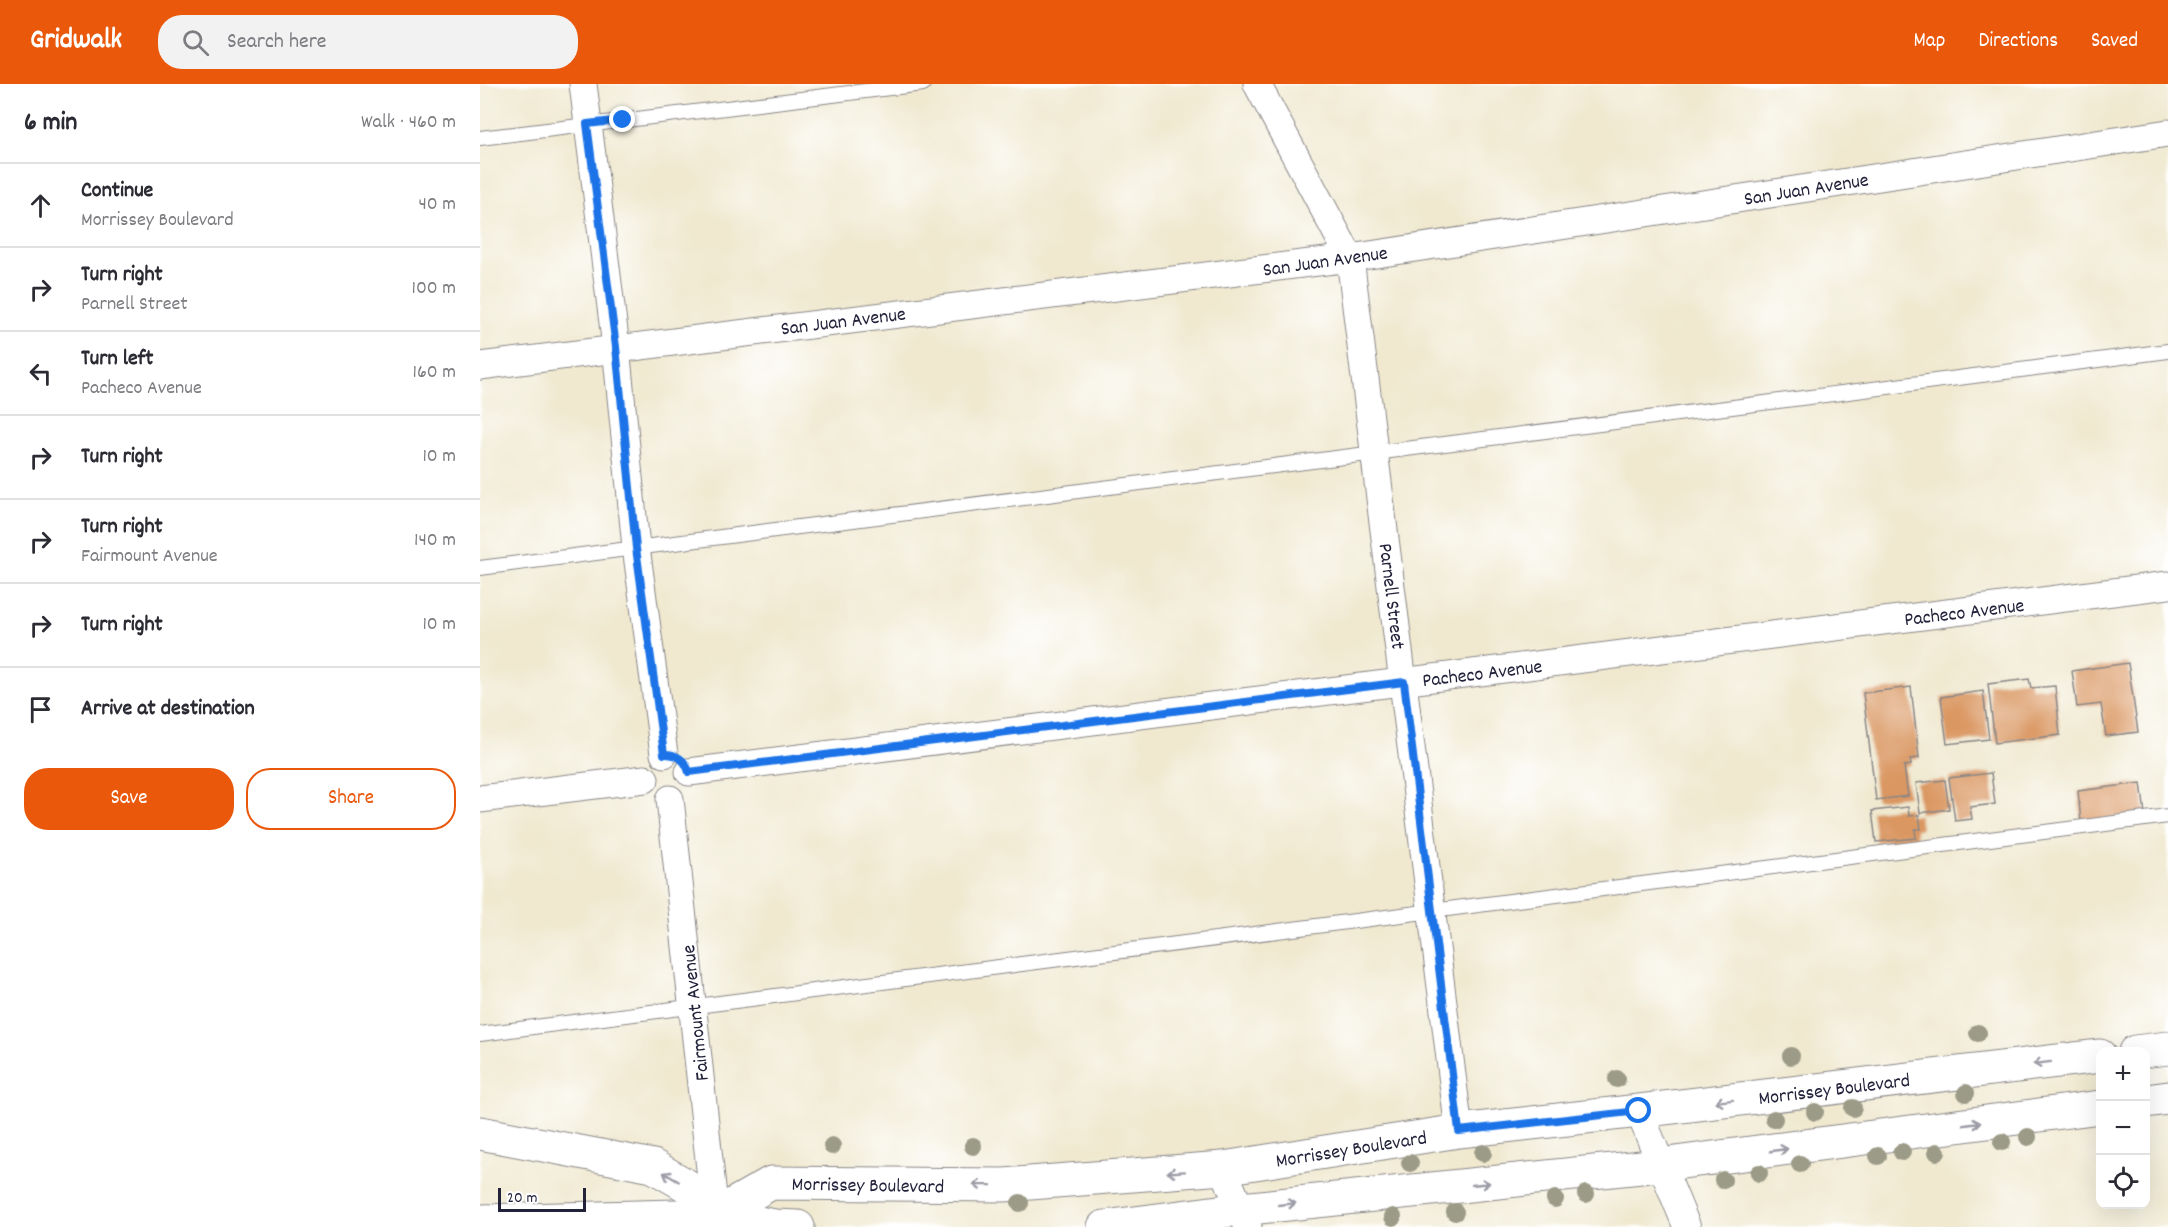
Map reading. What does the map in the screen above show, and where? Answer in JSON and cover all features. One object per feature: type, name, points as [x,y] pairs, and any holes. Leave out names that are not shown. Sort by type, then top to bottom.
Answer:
[{"type":"main road","points":[[2150,1050],[2168,1048]]},
{"type":"main road","name":"Morrissey Boulevard","points":[[717,1221],[771,1183],[1004,1185],[1223,1168],[1459,1131],[2096,1056]]},
{"type":"main road","points":[[2150,1100],[2168,1098]]},
{"type":"main road","points":[[1104,1227],[1244,1218],[2096,1108]]},
{"type":"main road","points":[[480,1133],[653,1166],[694,1190],[717,1221]]},
{"type":"main road","name":"Morrissey Boulevard","points":[[480,1221],[717,1221],[798,1227]]},
{"type":"street","points":[[583,84],[616,347],[636,548],[664,754]]},
{"type":"street","name":"Parnell Street","points":[[1257,84],[1350,258],[1459,1131]]},
{"type":"street","name":"San Juan Avenue","points":[[480,366],[616,347],[1350,258],[2168,133]]},
{"type":"street","name":"Pacheco Avenue","points":[[689,772],[2168,585]]},
{"type":"street","points":[[664,754],[670,754],[683,760],[689,772],[688,787],[678,797],[670,799],[656,796],[651,792],[645,779],[647,766],[651,760],[664,754]]},
{"type":"street","points":[[480,799],[645,779]]},
{"type":"street","name":"Fairmount Avenue","points":[[670,799],[717,1221]]},
{"type":"street","points":[[1639,1111],[1687,1227]]},
{"type":"street","points":[[1223,1168],[1244,1218]]},
{"type":"lane","points":[[480,138],[923,84]]},
{"type":"lane","points":[[480,568],[2168,351]]},
{"type":"lane","points":[[480,1034],[2168,816]]},
{"type":"building","points":[[2128,663],[2138,732],[2106,736],[2101,704],[2077,707],[2072,671]]},
{"type":"building","points":[[2029,679],[2031,688],[2055,686],[2060,735],[1995,743],[1988,684]]},
{"type":"building","points":[[1911,687],[1919,758],[1910,759],[1911,765],[1904,766],[1908,796],[1876,800],[1863,693]]},
{"type":"building","points":[[1983,691],[1989,739],[1947,744],[1941,697]]},
{"type":"building","points":[[1991,773],[1995,804],[1970,807],[1972,819],[1955,821],[1949,778]]},
{"type":"building","points":[[1945,780],[1949,809],[1920,813],[1916,783]]},
{"type":"building","points":[[2141,783],[2145,814],[2081,822],[2078,791]]},
{"type":"building","points":[[1908,807],[1909,816],[1919,815],[1921,829],[1915,829],[1916,838],[1876,842],[1872,811]]},
{"type":"route","points":[[623,120],[587,124],[616,347],[636,548],[664,754],[677,756],[683,760],[689,772],[1404,682],[1459,1131],[1639,1111]]}]
